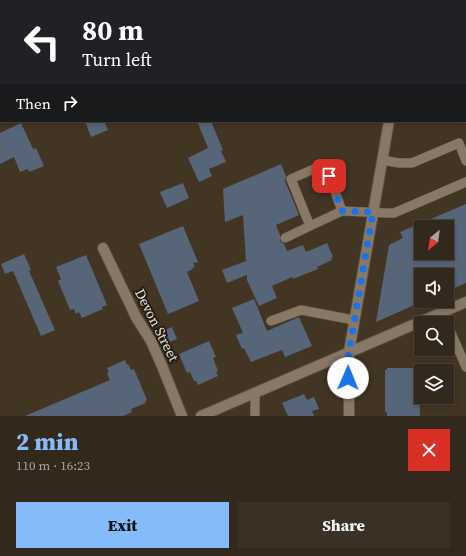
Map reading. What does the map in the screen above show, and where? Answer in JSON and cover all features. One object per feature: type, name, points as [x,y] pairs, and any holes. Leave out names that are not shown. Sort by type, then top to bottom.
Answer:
[{"type":"street","points":[[349,416],[349,352],[389,122]]},
{"type":"street","name":"Devon Street","points":[[103,248],[136,317],[151,341],[182,416]]},
{"type":"street","points":[[201,416],[466,302]]},
{"type":"lane","points":[[382,160],[399,163],[412,163],[458,144],[466,161]]},
{"type":"lane","points":[[310,226],[291,179],[325,164],[342,211]]},
{"type":"lane","points":[[285,238],[342,211],[387,213],[401,210],[466,182]]},
{"type":"lane","points":[[271,321],[302,310],[354,320]]},
{"type":"lane","points":[[442,312],[466,367]]},
{"type":"lane","points":[[254,393],[255,416]]},
{"type":"building","points":[[85,122],[104,122],[108,130],[91,137]]},
{"type":"building","points":[[197,122],[211,122],[223,150],[221,151],[226,162],[209,169],[212,176],[199,182],[188,158],[208,148]]},
{"type":"building","points":[[21,123],[33,149],[36,148],[44,166],[29,172],[28,169],[20,172],[14,157],[0,164],[0,133]]},
{"type":"building","points":[[281,164],[286,176],[285,181],[299,215],[276,225],[280,235],[280,241],[284,244],[287,251],[303,245],[306,252],[327,243],[333,257],[331,258],[332,260],[317,267],[318,269],[293,279],[292,277],[272,286],[277,298],[259,306],[247,280],[247,275],[227,283],[222,270],[246,261],[243,215],[225,222],[223,189]]},
{"type":"building","points":[[183,183],[189,198],[167,208],[160,192]]},
{"type":"building","points":[[466,204],[466,283],[454,288],[454,268],[414,268],[414,305],[376,322],[389,245],[403,238],[400,232],[414,226],[414,260],[454,260],[454,220],[428,220]]},
{"type":"building","points":[[183,226],[198,262],[193,263],[195,267],[187,272],[199,301],[168,314],[139,244]]},
{"type":"building","points":[[24,254],[31,270],[29,271],[55,330],[41,336],[13,271],[5,274],[1,264]]},
{"type":"building","points":[[86,255],[107,305],[102,307],[103,309],[82,318],[79,312],[76,314],[74,309],[70,310],[58,281],[61,279],[56,267]]},
{"type":"building","points":[[254,299],[267,331],[299,317],[312,346],[285,357],[282,350],[251,362],[244,348],[242,349],[236,335],[243,333],[232,308]]},
{"type":"building","points":[[172,327],[177,339],[165,344],[160,332]]},
{"type":"building","points":[[209,341],[216,357],[213,358],[218,371],[216,372],[218,376],[198,385],[196,381],[194,381],[190,372],[187,373],[179,354]]},
{"type":"building","points":[[125,360],[131,370],[134,369],[147,400],[145,401],[146,403],[131,409],[132,412],[123,416],[25,416],[110,380],[107,373],[109,372],[107,368]]},
{"type":"building","points":[[387,368],[414,368],[414,404],[420,404],[420,416],[387,416],[387,412],[385,412],[385,370],[387,370]]},
{"type":"building","points":[[304,394],[307,400],[314,397],[319,409],[312,411],[314,416],[288,416],[282,403]]},
{"type":"route","points":[[329,176],[342,211],[373,212],[349,352],[348,378]]}]
